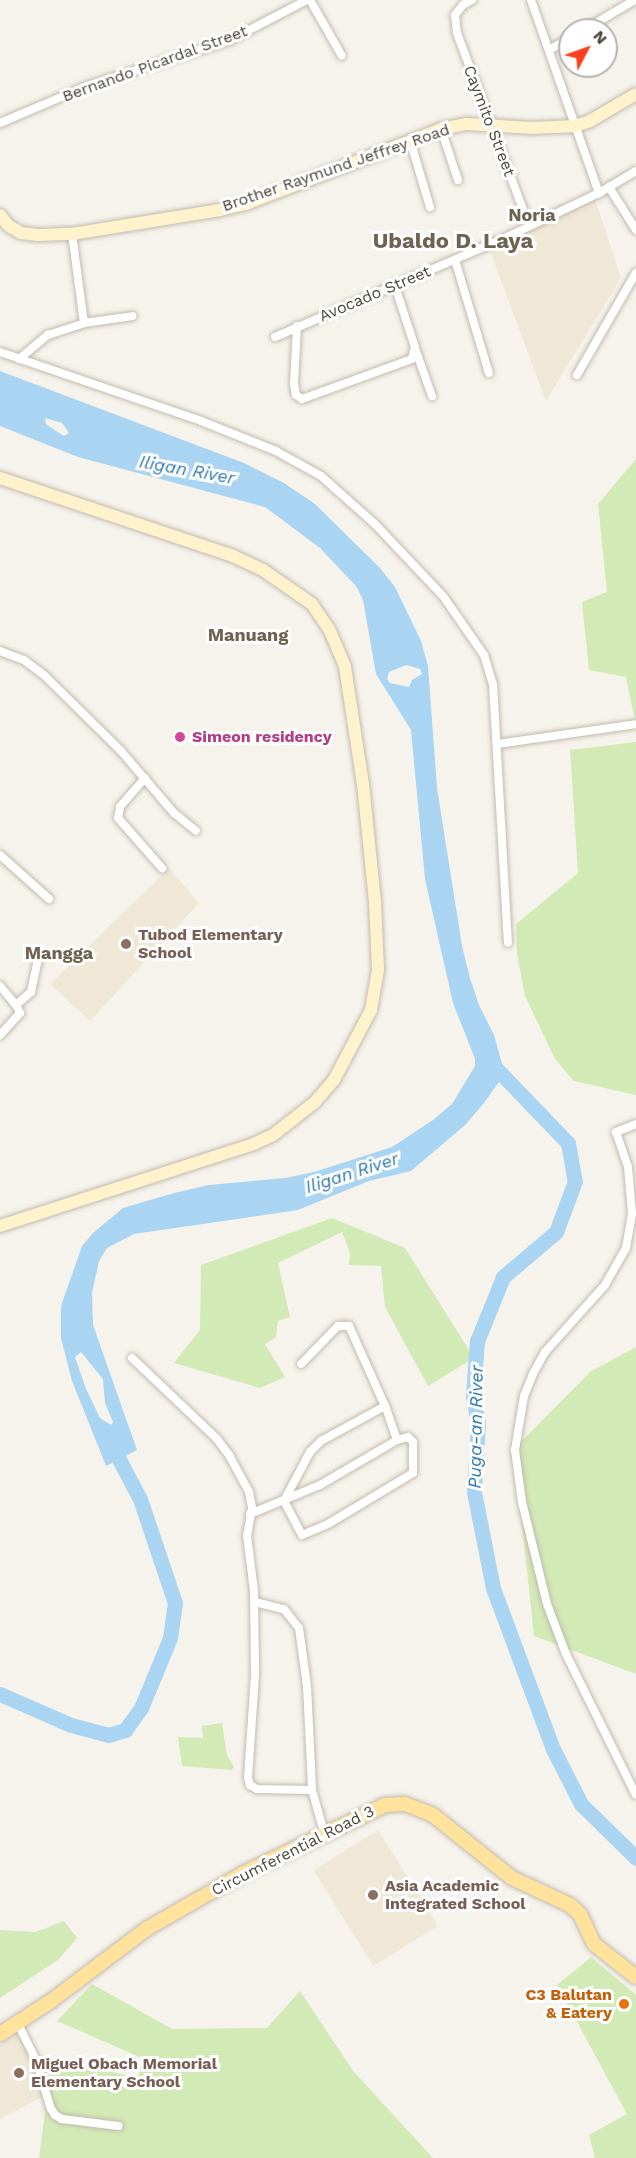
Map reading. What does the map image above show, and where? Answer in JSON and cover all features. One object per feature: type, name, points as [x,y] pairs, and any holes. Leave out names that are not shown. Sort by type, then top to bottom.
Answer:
[{"type":"main road","name":"Circumferential Road 3","points":[[0,2034],[18,2024],[148,1929],[244,1873],[324,1832],[385,1805],[405,1804],[433,1815],[512,1878],[570,1905],[580,1914],[594,1944],[636,1977]]},
{"type":"street","points":[[309,0],[342,56]]},
{"type":"street","name":"Bernando Picardal Street","points":[[0,123],[87,86],[230,40],[309,0]]},
{"type":"street","name":"Caymito Street","points":[[472,0],[463,5],[455,15],[457,33],[529,226]]},
{"type":"street","points":[[531,0],[599,193]]},
{"type":"street","points":[[604,18],[635,0]]},
{"type":"street","points":[[549,50],[558,45]]},
{"type":"street","name":"Brother Raymund Jeffrey Road","points":[[0,215],[9,226],[21,233],[72,234],[246,204],[441,129],[466,123],[532,128],[574,126],[590,121],[636,94]]},
{"type":"street","points":[[441,129],[458,180]]},
{"type":"street","points":[[410,140],[430,207]]},
{"type":"street","name":"Avocado Street","points":[[275,337],[529,226],[599,193],[636,171]]},
{"type":"street","points":[[609,187],[636,230]]},
{"type":"street","points":[[72,234],[84,322]]},
{"type":"street","points":[[455,260],[489,373]]},
{"type":"street","points":[[577,375],[636,273]]},
{"type":"street","points":[[395,286],[432,396]]},
{"type":"street","points":[[19,359],[48,335],[84,322],[133,316]]},
{"type":"street","points":[[297,326],[294,383],[296,394],[302,399],[412,359],[416,351]]},
{"type":"street","points":[[0,352],[201,421],[276,451],[321,476],[390,539],[444,596],[472,634],[484,656],[493,684],[508,943]]},
{"type":"street","points":[[0,478],[233,556],[263,570],[312,604],[330,631],[345,667],[363,784],[375,903],[378,970],[371,1010],[334,1080],[315,1102],[273,1135],[254,1144],[0,1226]]},
{"type":"street","points":[[0,651],[24,660],[45,676],[145,778],[174,813],[196,831]]},
{"type":"street","points":[[498,744],[636,724]]},
{"type":"street","points":[[145,778],[120,807],[118,818],[162,868]]},
{"type":"street","points":[[0,855],[49,899]]},
{"type":"street","points":[[16,1005],[31,992],[38,958]]},
{"type":"street","points":[[0,986],[19,1009],[19,1017],[0,1035]]},
{"type":"street","points":[[636,1124],[616,1132],[628,1167],[632,1214],[626,1248],[605,1285],[545,1352],[524,1396],[515,1450],[522,1503],[547,1604],[566,1654],[636,1795]]},
{"type":"street","points":[[302,1364],[338,1326],[345,1324],[354,1335],[397,1440]]},
{"type":"street","points":[[132,1358],[217,1439],[229,1455],[249,1492],[252,1501],[248,1555],[255,1602],[255,1675],[249,1783],[257,1789],[312,1790]]},
{"type":"street","points":[[284,1501],[315,1446],[385,1406]]},
{"type":"street","points":[[250,1514],[320,1485],[397,1440],[408,1437],[413,1442],[413,1473],[328,1524],[302,1535],[284,1501]]},
{"type":"street","points":[[255,1602],[284,1609],[295,1621],[301,1637],[307,1686],[312,1790],[324,1832]]},
{"type":"street","points":[[18,2024],[36,2060],[51,2109],[55,2115],[62,2119],[119,2126]]},
{"type":"shaded area","points":[[595,199],[621,278],[546,401],[490,251]]},
{"type":"shaded area","name":"Tubod Elementary School","points":[[169,868],[199,903],[90,1021],[50,984]]},
{"type":"shaded area","name":"Asia Academic Integrated School","points":[[378,1830],[438,1926],[373,1966],[314,1870]]},
{"type":"shaded area","name":"Miguel Obach Memorial Elementary School","points":[[20,2033],[46,2095],[0,2119],[0,2044]]},
{"type":"green space","points":[[636,459],[636,726],[626,677],[589,670],[582,602],[607,592],[598,504]]},
{"type":"green space","points":[[636,742],[636,1095],[574,1081],[555,1059],[525,996],[517,954],[516,924],[578,873],[570,750]]},
{"type":"green space","points":[[332,1218],[405,1248],[474,1358],[428,1386],[385,1307],[381,1266],[349,1265],[350,1253],[342,1232],[278,1263],[290,1317],[278,1321],[276,1337],[265,1344],[285,1377],[260,1388],[174,1363],[200,1330],[201,1265]]},
{"type":"green space","points":[[636,1347],[636,1674],[534,1636],[514,1449],[590,1372]]},
{"type":"green space","points":[[222,1723],[227,1755],[234,1767],[231,1770],[182,1766],[178,1737],[203,1738],[202,1726]]},
{"type":"green space","points":[[64,1921],[77,1938],[58,1960],[0,1998],[0,1930],[36,1932]]},
{"type":"green space","points":[[591,1957],[636,1995],[636,2158],[595,2158],[589,2135],[627,2114],[557,1985]]},
{"type":"green space","points":[[92,1984],[172,2029],[267,2028],[300,1991],[353,2071],[433,2158],[39,2158],[52,2058],[138,2078],[142,2058],[57,2021]]},
{"type":"water","points":[[0,371],[244,463],[284,483],[315,504],[380,568],[395,587],[421,641],[428,666],[437,788],[462,946],[479,1005],[494,1035],[503,1067],[501,1079],[465,1125],[411,1171],[369,1181],[298,1210],[134,1234],[107,1248],[99,1261],[92,1292],[93,1325],[137,1450],[106,1466],[72,1381],[61,1338],[61,1306],[82,1246],[93,1233],[123,1208],[174,1193],[209,1185],[285,1178],[314,1172],[392,1147],[433,1120],[452,1104],[475,1066],[475,1059],[453,1003],[425,879],[411,730],[376,674],[363,600],[356,586],[320,548],[265,507],[78,457],[0,426]],"holes":[[[45,418],[62,423],[69,433],[64,436],[46,424]],[[406,665],[420,669],[422,674],[412,680],[409,687],[390,683],[387,679],[389,672]],[[81,1352],[103,1379],[105,1403],[113,1422],[111,1425],[100,1418],[86,1389],[75,1357]]]},
{"type":"waterway","name":"Puga-an River","points":[[489,1061],[568,1143],[575,1181],[556,1232],[503,1277],[477,1341],[473,1396],[478,1423],[474,1492],[493,1588],[553,1749],[581,1804],[636,1858]]},
{"type":"waterway","name":"Iligan River","points":[[0,1694],[71,1725],[108,1735],[125,1730],[141,1708],[170,1638],[175,1603],[140,1499],[111,1444]]},
{"type":"place","name":"Simeon residency","points":[[180,737]]},
{"type":"place","name":"Tubod Elementary School","points":[[126,944]]},
{"type":"place","name":"Asia Academic Integrated School","points":[[373,1895]]},
{"type":"place","name":"C3 Balutan & Eatery","points":[[624,2004]]},
{"type":"place","name":"Miguel Obach Memorial Elementary School","points":[[19,2073]]},
{"type":"district","name":"Noria","points":[[532,215]]},
{"type":"district","name":"Ubaldo D. Laya","points":[[453,241]]},
{"type":"district","name":"Manuang","points":[[248,635]]},
{"type":"district","name":"Mangga","points":[[59,953]]}]
